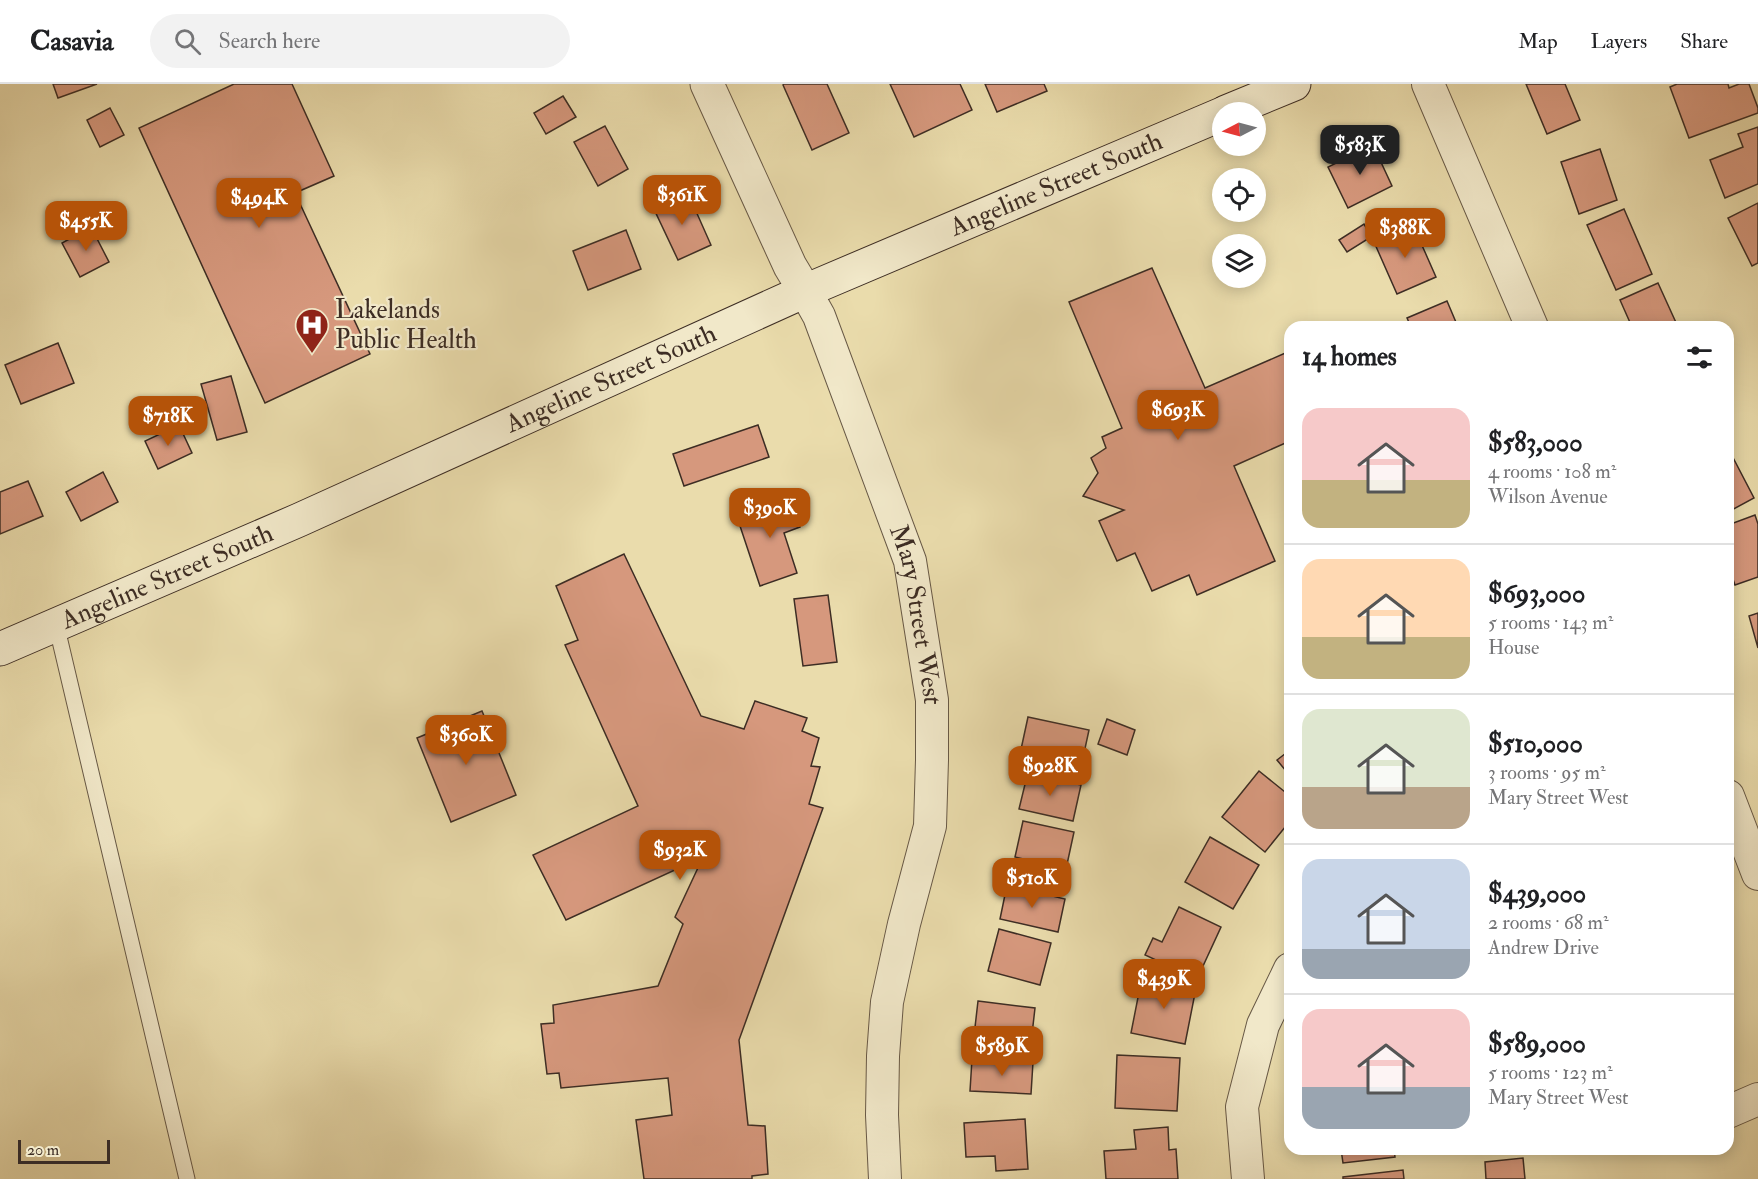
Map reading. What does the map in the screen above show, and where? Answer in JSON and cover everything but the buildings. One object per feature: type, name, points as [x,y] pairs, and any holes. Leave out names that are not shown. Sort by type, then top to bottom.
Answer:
[{"type":"main road","name":"Mary Street West","points":[[706,84],[790,266],[805,291]]},
{"type":"main road","name":"Angeline Street South","points":[[1251,102],[1294,84]]},
{"type":"main road","name":"Angeline Street South","points":[[0,649],[299,520],[805,291],[1212,118]]},
{"type":"street","points":[[1428,84],[1529,321]]},
{"type":"street","name":"Mary Street West","points":[[805,291],[819,316],[910,561],[932,700],[930,826],[904,924],[887,1002],[882,1115],[885,1179]]},
{"type":"street","points":[[1734,812],[1758,874]]},
{"type":"street","points":[[1248,1179],[1242,1107],[1263,1025],[1284,981]]},
{"type":"street","points":[[1734,1109],[1758,1099]]},
{"type":"lane","points":[[56,624],[187,1179]]},
{"type":"place","name":"Lakelands Public Health","points":[[312,354]]}]
